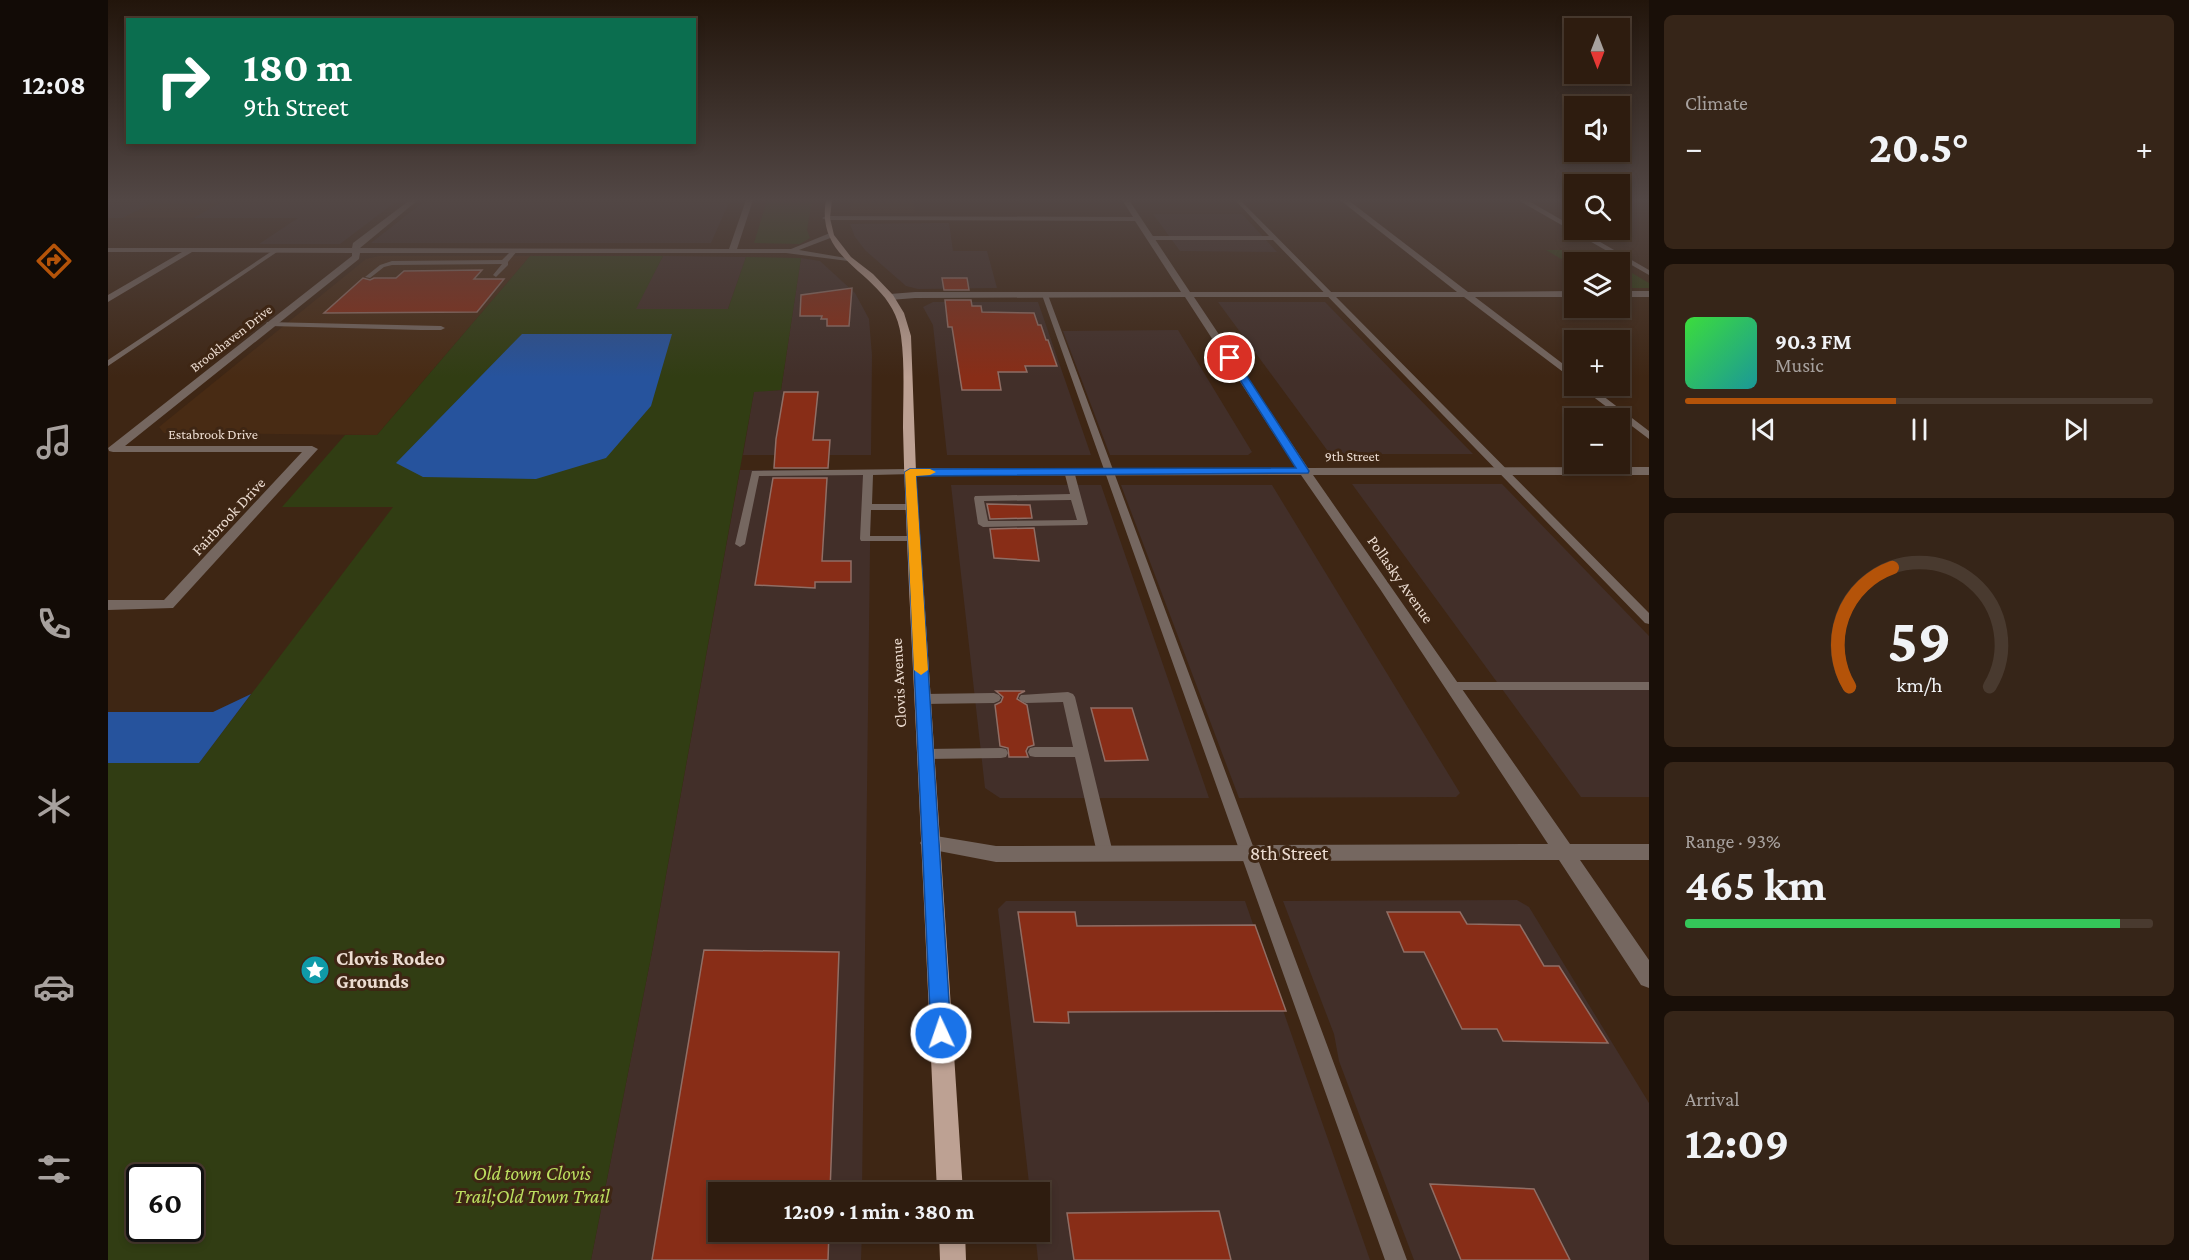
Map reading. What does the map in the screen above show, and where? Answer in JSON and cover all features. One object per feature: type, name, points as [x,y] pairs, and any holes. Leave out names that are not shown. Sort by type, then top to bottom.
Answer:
[{"type":"main road","name":"Clovis Avenue","points":[[848,259],[870,276],[890,297],[900,313],[906,336],[910,472],[949,1182]]},
{"type":"main road","points":[[952,1242],[953,1260]]},
{"type":"street","points":[[108,299],[175,259]]},
{"type":"street","name":"Brookhaven Drive","points":[[113,448],[354,259]]},
{"type":"street","name":"Pollasky Avenue","points":[[1164,259],[1304,471],[1649,978]]},
{"type":"street","points":[[1418,259],[1468,294],[1564,369]]},
{"type":"street","points":[[1624,259],[1649,273]]},
{"type":"street","points":[[890,297],[915,295],[1564,294]]},
{"type":"street","points":[[1630,294],[1649,294]]},
{"type":"street","points":[[1597,396],[1649,436]]},
{"type":"street","name":"Estabrook Drive","points":[[113,448],[312,448]]},
{"type":"street","name":"Fairbrook Drive","points":[[108,605],[168,605],[312,448]]},
{"type":"street","name":"9th Street","points":[[910,472],[1649,471]]},
{"type":"street","name":"8th Street","points":[[930,843],[996,854],[1649,852]]},
{"type":"lane","points":[[108,364],[264,259]]},
{"type":"lane","points":[[403,262],[406,259]]},
{"type":"lane","points":[[496,275],[506,264],[504,262],[507,259]]},
{"type":"lane","points":[[1293,259],[1649,620]]},
{"type":"lane","points":[[368,277],[385,264],[403,262],[504,262]]},
{"type":"lane","points":[[1045,295],[1396,1260]]},
{"type":"lane","points":[[270,324],[342,324],[399,329],[441,328]]},
{"type":"lane","points":[[1069,471],[1076,497],[1083,524],[983,524],[979,498],[1076,497]]},
{"type":"lane","points":[[740,544],[755,473],[910,472]]},
{"type":"lane","points":[[868,473],[865,539],[914,539]]},
{"type":"lane","points":[[867,507],[912,507]]},
{"type":"lane","points":[[1452,686],[1649,686]]},
{"type":"lane","points":[[1026,698],[1068,697],[1105,853]]},
{"type":"lane","points":[[922,699],[994,698]]},
{"type":"lane","points":[[1035,752],[1081,752]]},
{"type":"lane","points":[[925,754],[1000,753]]},
{"type":"shaded area","points":[[366,259],[528,259],[377,435],[164,433],[159,427]]},
{"type":"shaded area","points":[[662,259],[745,259],[728,309],[635,309]]},
{"type":"shaded area","points":[[801,259],[820,261],[855,293],[869,319],[872,355],[871,455],[743,455],[754,391],[781,390]]},
{"type":"shaded area","points":[[875,259],[989,259],[997,288],[918,289],[906,286]]},
{"type":"shaded area","points":[[933,302],[1038,302],[1091,455],[947,455],[933,325],[923,307]]},
{"type":"shaded area","points":[[1218,302],[1325,302],[1473,454],[1330,454]]},
{"type":"shaded area","points":[[1178,330],[1252,452],[1248,455],[1110,455],[1063,331]]},
{"type":"shaded area","points":[[740,470],[871,470],[862,1182],[708,1182],[708,1242],[862,1242],[861,1260],[591,1260],[652,952]]},
{"type":"shaded area","points":[[1352,484],[1502,484],[1649,636],[1649,797],[1581,797]]},
{"type":"shaded area","points":[[951,485],[1101,485],[1209,798],[1000,798],[985,788]]},
{"type":"shaded area","points":[[1121,485],[1272,485],[1460,793],[1456,797],[1239,798]]},
{"type":"shaded area","points":[[1517,900],[1529,907],[1649,1103],[1649,1260],[1414,1260],[1339,1061],[1334,1034],[1283,901]]},
{"type":"shaded area","points":[[1006,901],[1245,901],[1370,1260],[1038,1260],[1036,1242],[1050,1242],[1050,1182],[1029,1182],[998,909]]},
{"type":"green space","name":"Clovis Rodeo Grounds","points":[[528,259],[662,259],[636,309],[728,309],[745,259],[801,259],[781,390],[754,392],[652,952],[591,1260],[108,1260],[108,763],[199,763],[393,507],[282,507],[345,435],[377,435]]},
{"type":"green space","points":[[1630,272],[1649,283],[1649,288],[1630,288]]},
{"type":"water","points":[[522,334],[672,334],[651,406],[606,458],[536,479],[423,477],[396,463]]},
{"type":"water","points":[[251,694],[199,763],[108,763],[108,712],[213,712]]},
{"type":"building","points":[[482,270],[474,279],[504,279],[477,312],[324,313],[363,278],[370,280],[396,278],[404,271]]},
{"type":"building","points":[[942,278],[967,278],[969,290],[944,290]]},
{"type":"building","points":[[852,288],[849,326],[827,326],[827,319],[821,319],[822,316],[800,316],[801,295]]},
{"type":"building","points":[[945,300],[971,300],[972,306],[981,306],[982,312],[1034,313],[1038,325],[1041,325],[1046,340],[1048,340],[1057,366],[1025,366],[1027,372],[998,372],[1001,390],[962,390],[952,327],[948,327]]},
{"type":"building","points":[[784,392],[818,392],[813,440],[830,440],[828,468],[774,468],[776,439]]},
{"type":"building","points":[[773,478],[827,478],[822,561],[851,561],[851,582],[815,582],[815,588],[755,585]]},
{"type":"building","points":[[987,504],[1030,505],[1032,518],[990,519]]},
{"type":"building","points":[[1034,528],[1039,561],[994,558],[990,529]]},
{"type":"building","points":[[996,691],[1025,691],[1019,694],[1017,699],[1027,705],[1034,745],[1028,747],[1026,751],[1028,757],[1009,757],[1008,748],[1000,746],[995,705],[1001,702],[1003,697]]},
{"type":"building","points":[[1091,708],[1132,708],[1148,760],[1105,761]]},
{"type":"building","points":[[1018,912],[1075,912],[1077,926],[1255,925],[1286,1011],[1068,1012],[1069,1023],[1034,1022]]},
{"type":"building","points":[[1387,912],[1460,912],[1467,924],[1520,925],[1544,966],[1559,966],[1608,1043],[1503,1041],[1497,1029],[1462,1029],[1424,952],[1404,952]]},
{"type":"building","points":[[704,950],[839,952],[830,1182],[708,1182],[708,1242],[829,1242],[828,1260],[652,1260]]},
{"type":"building","points":[[1430,1184],[1534,1189],[1570,1260],[1461,1260]]},
{"type":"building","points":[[1219,1211],[1231,1260],[1074,1260],[1067,1213]]},
{"type":"slow traffic","points":[[921,670],[910,472],[930,472]]},
{"type":"place","name":"Clovis Rodeo Grounds","points":[[315,970]]},
{"type":"route","points":[[941,1033],[910,472],[1304,471],[1230,358]]},
{"type":"park label","name":"Old town Clovis Trail;Old Town Trail","points":[[532,1184]]}]
